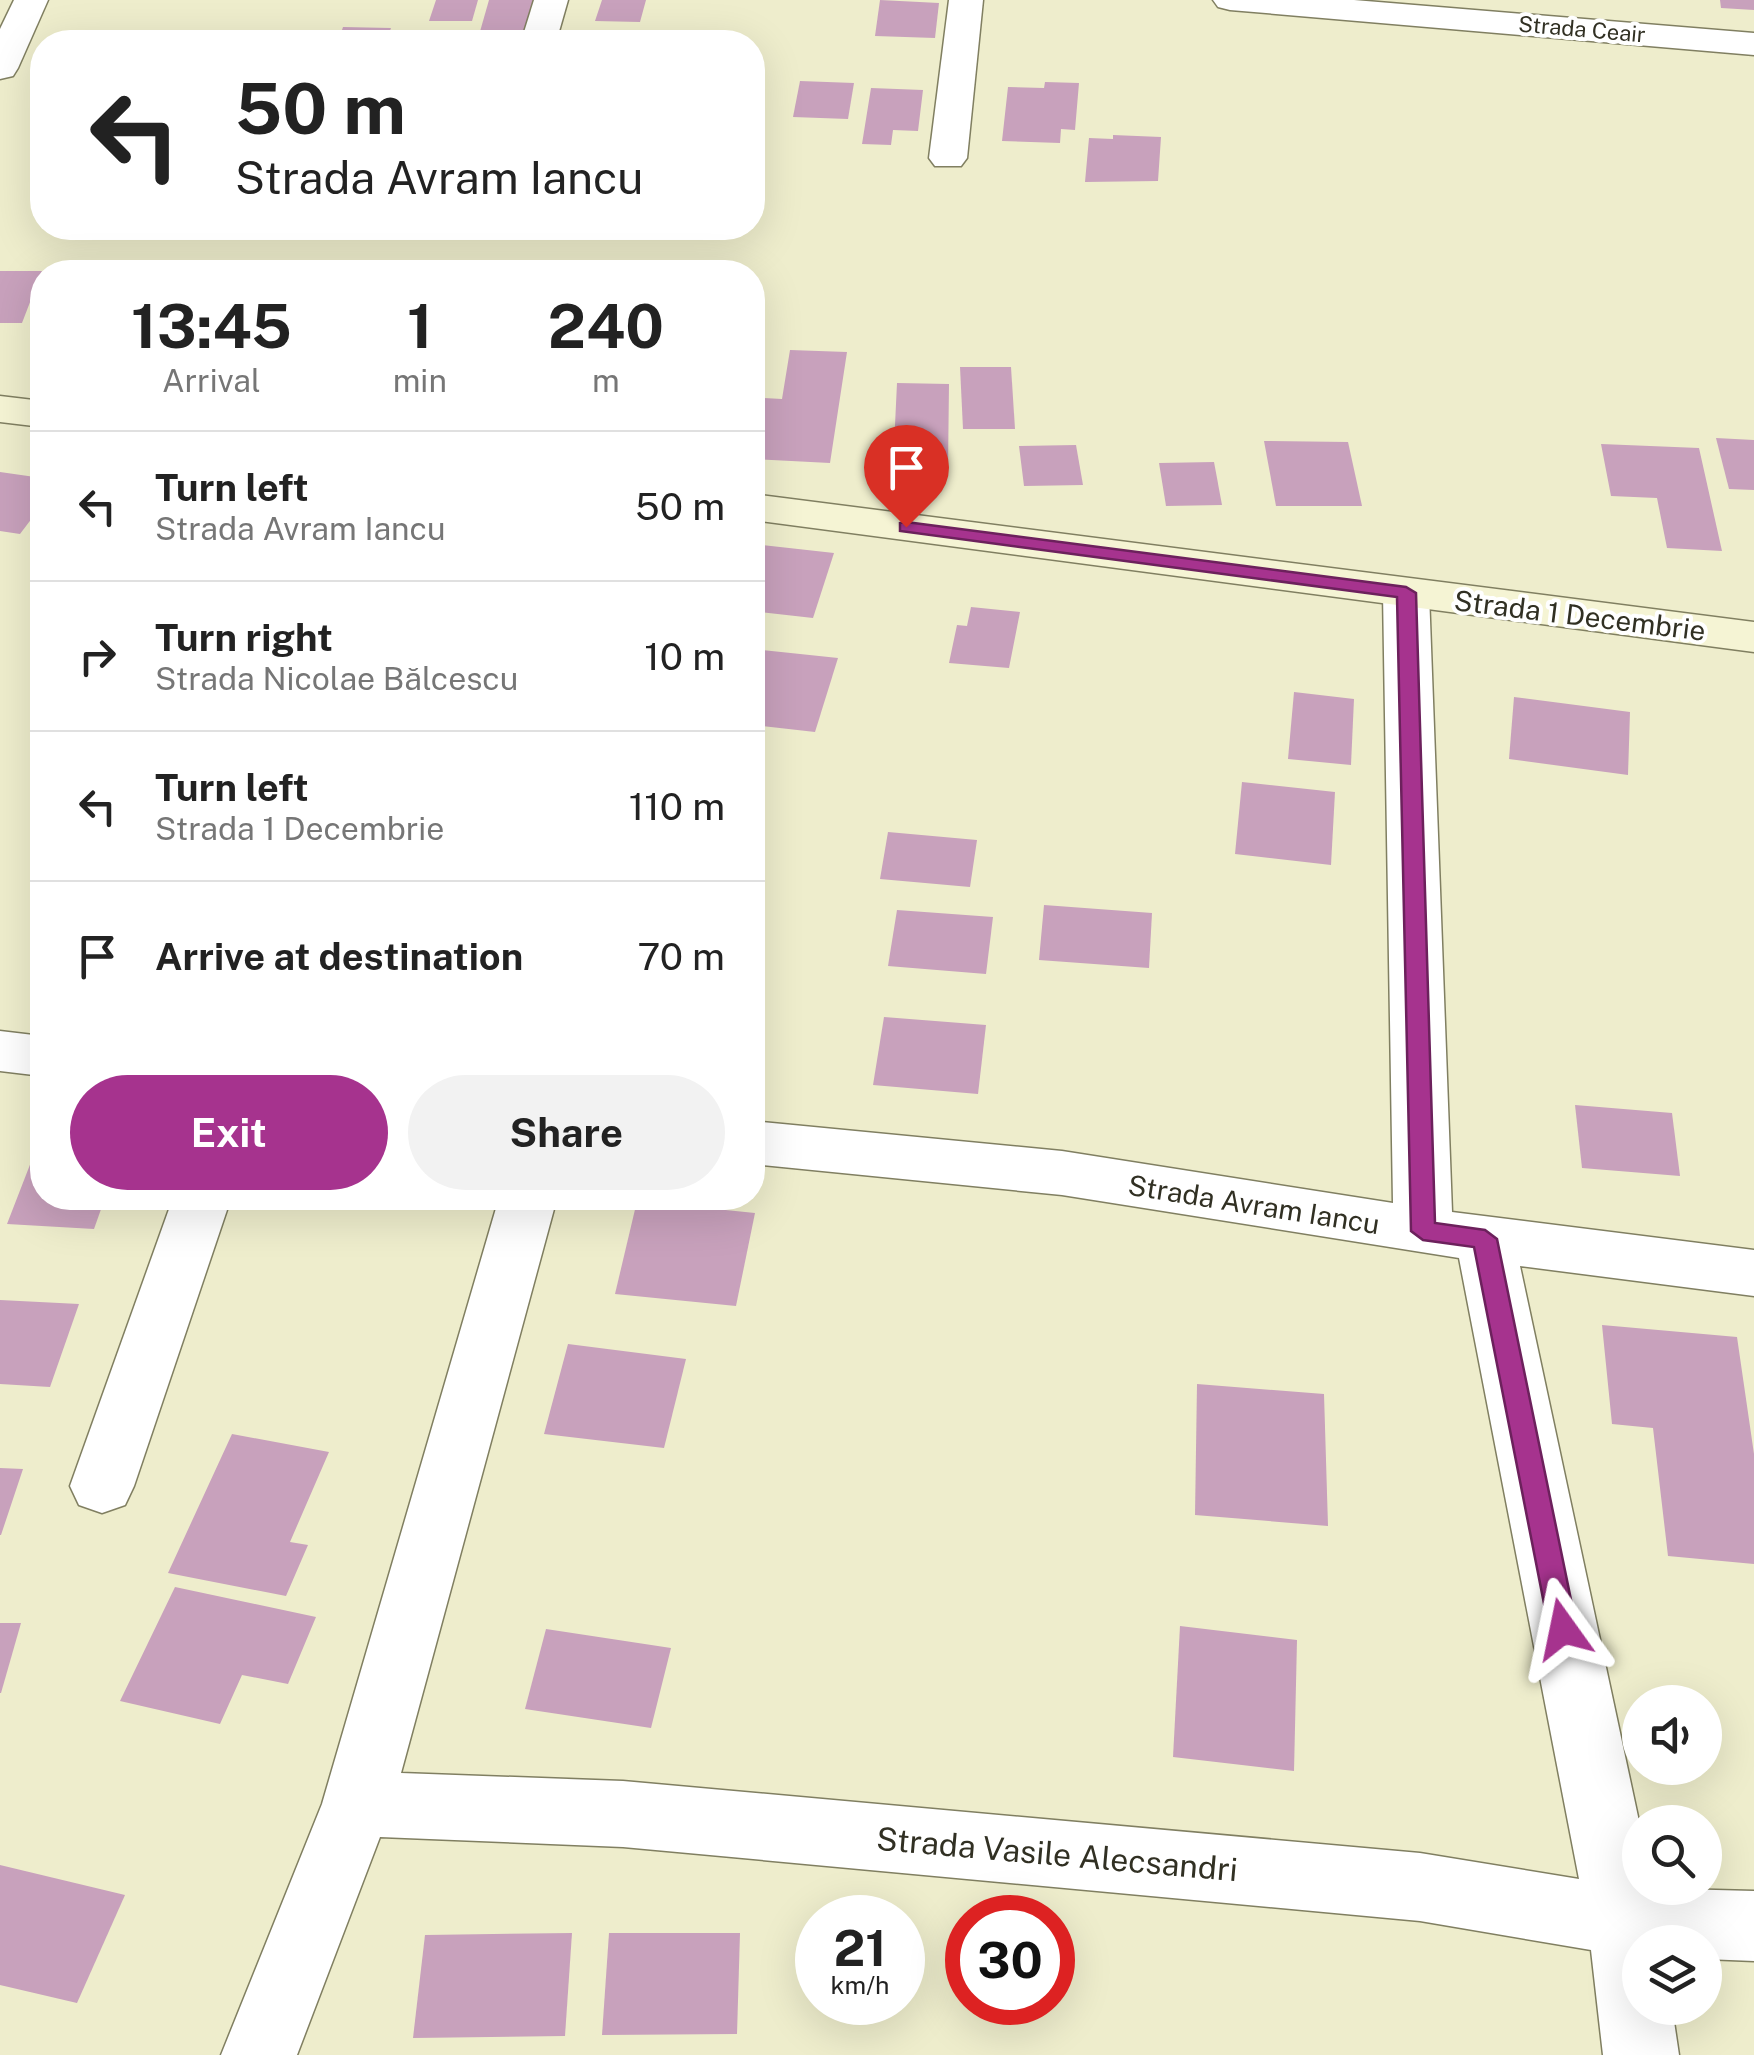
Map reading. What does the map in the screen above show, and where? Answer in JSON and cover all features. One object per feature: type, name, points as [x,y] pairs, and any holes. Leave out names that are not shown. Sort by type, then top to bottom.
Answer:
[{"type":"main road","points":[[0,408],[30,412]]},
{"type":"main road","name":"Strada 1 Decembrie","points":[[765,509],[1754,637]]},
{"type":"street","points":[[0,68],[31,0]]},
{"type":"street","points":[[542,30],[551,0]]},
{"type":"street","points":[[948,158],[966,0]]},
{"type":"street","name":"Strada Ceair","points":[[1230,0],[1400,7],[1754,44]]},
{"type":"street","points":[[1406,593],[1454,1235],[1624,1921],[1642,2055]]},
{"type":"street","points":[[0,1050],[30,1054]]},
{"type":"street","name":"Strada Avram Iancu","points":[[765,1143],[1062,1173],[1454,1235],[1754,1273]]},
{"type":"street","points":[[102,1486],[198,1210]]},
{"type":"street","points":[[259,2055],[357,1804],[525,1210]]},
{"type":"street","name":"Strada Vasile Alecsandri","points":[[357,1804],[623,1814],[1420,1887],[1624,1921],[1754,1926]]},
{"type":"building","points":[[436,0],[478,0],[472,21],[429,21]]},
{"type":"building","points":[[489,0],[539,0],[530,30],[480,30]]},
{"type":"building","points":[[602,0],[646,0],[640,22],[595,21]]},
{"type":"building","points":[[880,0],[939,3],[935,38],[875,36]]},
{"type":"building","points":[[1720,0],[1754,0],[1754,10],[1721,8]]},
{"type":"building","points":[[343,27],[391,28],[390,30],[342,30]]},
{"type":"building","points":[[800,81],[854,83],[848,119],[793,117]]},
{"type":"building","points":[[1045,82],[1079,83],[1075,130],[1061,129],[1060,143],[1002,141],[1008,87],[1044,88]]},
{"type":"building","points":[[871,88],[923,90],[918,131],[893,130],[891,145],[862,144]]},
{"type":"building","points":[[1113,135],[1161,137],[1158,181],[1085,182],[1089,138],[1113,139]]},
{"type":"building","points":[[0,271],[30,271],[30,302],[22,323],[0,323]]},
{"type":"building","points":[[790,350],[847,352],[830,463],[765,460],[765,398],[782,399]]},
{"type":"building","points":[[960,367],[1011,367],[1015,429],[963,429]]},
{"type":"building","points":[[897,383],[949,384],[948,467],[914,467],[914,446],[894,446]]},
{"type":"building","points":[[1716,438],[1754,440],[1754,490],[1729,489]]},
{"type":"building","points":[[1264,441],[1348,442],[1362,506],[1276,506]]},
{"type":"building","points":[[1601,444],[1699,448],[1722,551],[1667,548],[1657,498],[1611,496]]},
{"type":"building","points":[[1076,445],[1083,485],[1024,486],[1019,446]]},
{"type":"building","points":[[1214,462],[1222,505],[1166,506],[1159,463]]},
{"type":"building","points":[[0,472],[30,476],[30,521],[20,534],[0,531]]},
{"type":"building","points":[[765,545],[834,553],[813,618],[765,612]]},
{"type":"building","points":[[971,607],[1020,612],[1009,668],[949,663],[957,625],[967,626]]},
{"type":"building","points":[[765,650],[838,658],[815,732],[765,726]]},
{"type":"building","points":[[1294,692],[1354,699],[1351,765],[1288,759]]},
{"type":"building","points":[[1514,697],[1630,712],[1628,775],[1509,759]]},
{"type":"building","points":[[1242,782],[1335,792],[1331,865],[1235,854]]},
{"type":"building","points":[[888,832],[977,840],[970,887],[880,879]]},
{"type":"building","points":[[1044,905],[1152,913],[1149,968],[1039,960]]},
{"type":"building","points":[[897,910],[993,917],[986,974],[888,966]]},
{"type":"building","points":[[884,1017],[986,1025],[978,1094],[873,1085]]},
{"type":"building","points":[[1575,1105],[1672,1113],[1680,1176],[1582,1168]]},
{"type":"building","points":[[30,1165],[30,1210],[101,1210],[94,1229],[7,1224]]},
{"type":"building","points":[[635,1210],[755,1213],[736,1306],[615,1294]]},
{"type":"building","points":[[0,1300],[79,1304],[50,1387],[0,1384]]},
{"type":"building","points":[[1602,1325],[1737,1337],[1754,1454],[1754,1564],[1668,1556],[1653,1428],[1612,1424]]},
{"type":"building","points":[[568,1344],[686,1359],[664,1448],[544,1434]]},
{"type":"building","points":[[1197,1384],[1324,1394],[1328,1526],[1195,1515]]},
{"type":"building","points":[[232,1434],[329,1452],[290,1542],[308,1545],[286,1596],[168,1573]]},
{"type":"building","points":[[0,1468],[23,1469],[1,1535],[0,1535]]},
{"type":"building","points":[[175,1587],[316,1617],[288,1684],[242,1675],[220,1724],[120,1701]]},
{"type":"building","points":[[0,1623],[21,1623],[1,1693],[0,1693]]},
{"type":"building","points":[[1180,1626],[1297,1640],[1294,1771],[1173,1757]]},
{"type":"building","points":[[546,1629],[671,1648],[651,1728],[525,1709]]},
{"type":"building","points":[[0,1865],[125,1895],[77,2003],[0,1985]]},
{"type":"building","points":[[572,1933],[565,2036],[413,2038],[425,1935]]},
{"type":"building","points":[[609,1933],[740,1933],[737,2034],[602,2035]]},
{"type":"route","points":[[906,527],[1406,593],[1423,1231],[1485,1239],[1563,1629]]}]
